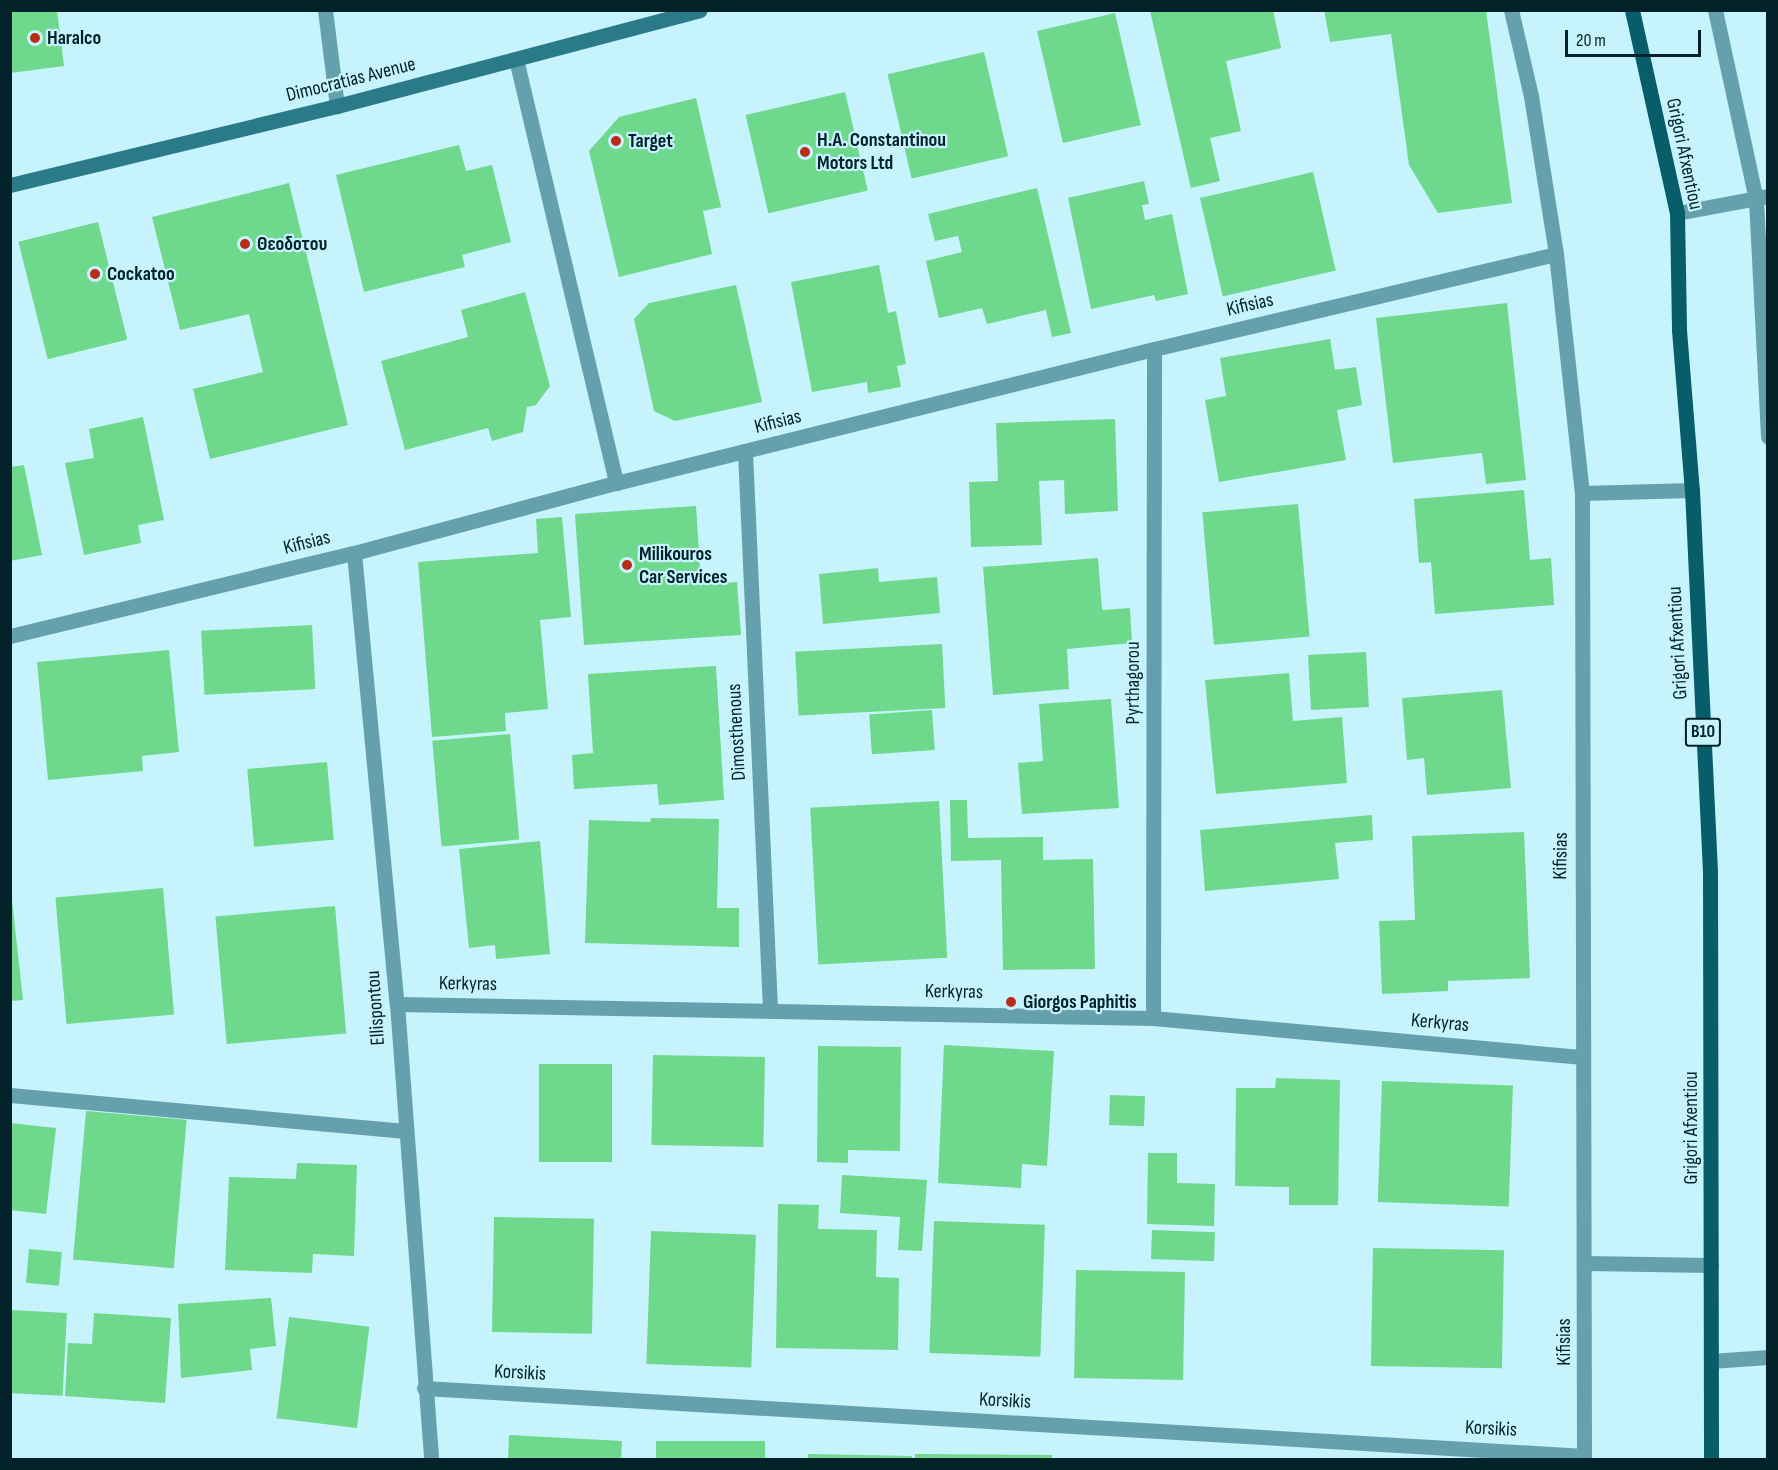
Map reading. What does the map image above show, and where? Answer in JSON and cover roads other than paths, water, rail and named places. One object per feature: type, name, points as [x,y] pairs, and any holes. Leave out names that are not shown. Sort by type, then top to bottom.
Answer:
[{"type":"main road","name":"Dimocratias Avenue","points":[[10,185],[337,106],[700,10]]},
{"type":"main road","name":"Grigori Afxentiou","points":[[1632,10],[1677,213],[1679,330],[1692,490],[1710,871],[1711,1460]]},
{"type":"street","points":[[325,10],[337,106]]},
{"type":"street","name":"Kifisias","points":[[1511,10],[1531,96],[1556,254],[1582,493],[1580,1057],[1585,1263],[1584,1458]]},
{"type":"street","points":[[1714,10],[1762,197],[1767,436]]},
{"type":"street","points":[[516,59],[616,483]]},
{"type":"street","points":[[1677,213],[1762,197]]},
{"type":"street","name":"Kifisias","points":[[10,636],[354,553],[616,483],[1154,349],[1556,254]]},
{"type":"street","name":"Pyrthagorou","points":[[1153,1018],[1154,349]]},
{"type":"street","name":"Dimosthenous","points":[[745,452],[770,1010]]},
{"type":"street","points":[[1582,493],[1692,490]]},
{"type":"street","name":"Ellispontou","points":[[354,553],[397,1004],[430,1460]]},
{"type":"street","name":"Kerkyras","points":[[397,1004],[1153,1018],[1580,1057]]},
{"type":"street","points":[[10,1095],[405,1131]]},
{"type":"street","points":[[1585,1263],[1711,1265]]},
{"type":"street","points":[[1710,1361],[1767,1357]]},
{"type":"street","name":"Korsikis","points":[[424,1388],[1584,1458]]},
{"type":"place","name":"Haralco","points":[[35,38]]},
{"type":"place","name":"Target","points":[[616,141]]},
{"type":"place","name":"H.A. Constantinou Motors Ltd","points":[[805,152]]},
{"type":"place","name":"Θεοδοτου","points":[[245,244]]},
{"type":"place","name":"Cockatoo","points":[[95,274]]},
{"type":"place","name":"Milikouros Car Services","points":[[627,565]]},
{"type":"place","name":"Giorgos Paphitis","points":[[1011,1002]]}]
